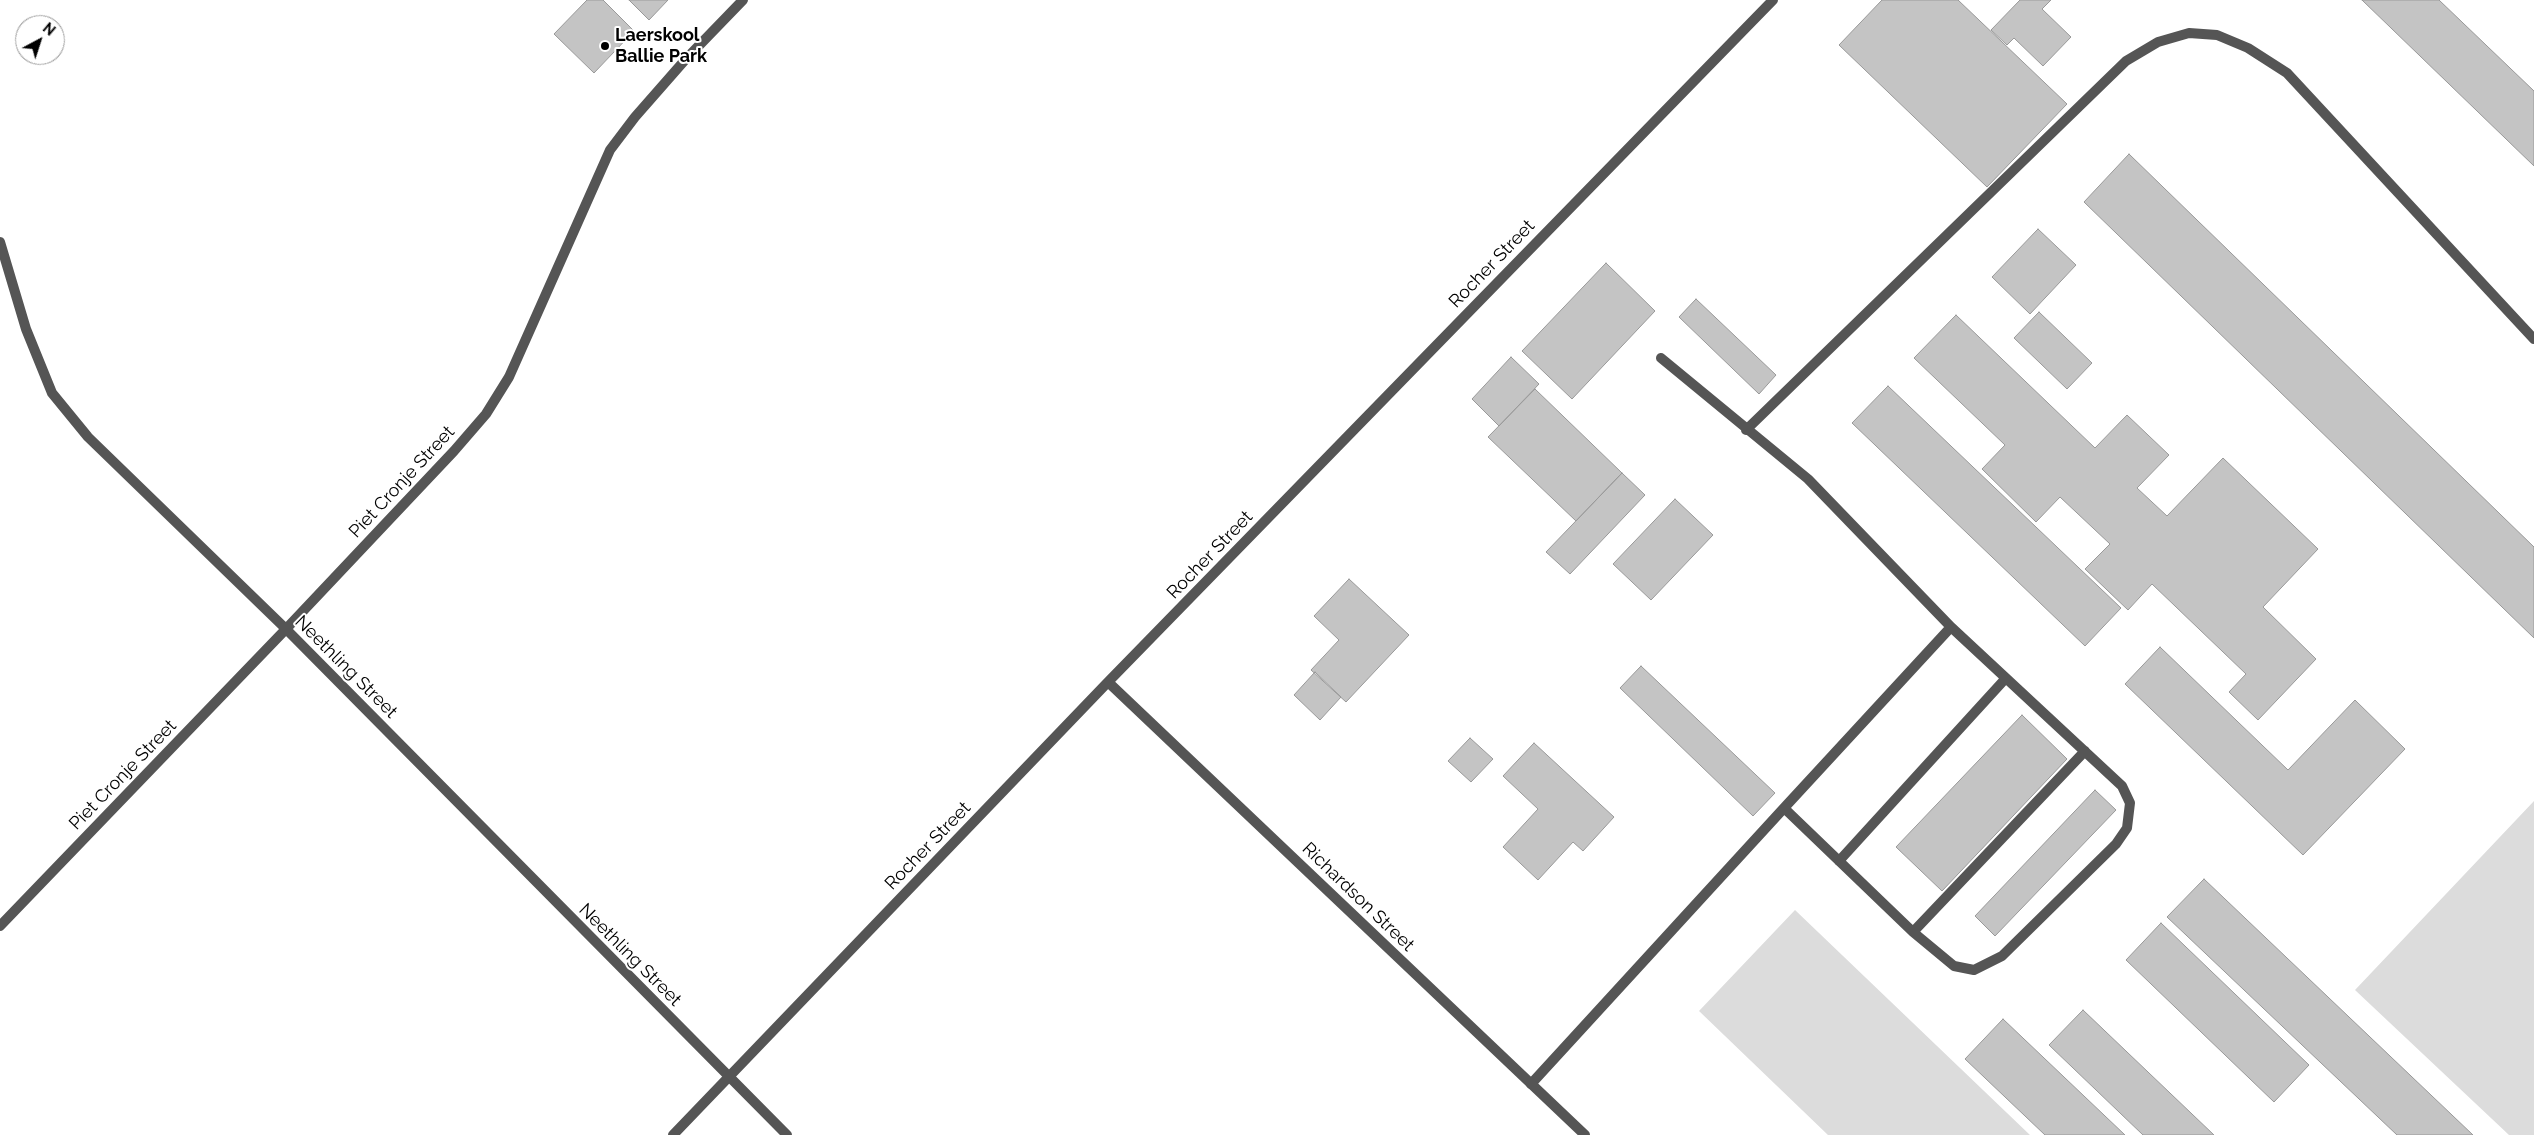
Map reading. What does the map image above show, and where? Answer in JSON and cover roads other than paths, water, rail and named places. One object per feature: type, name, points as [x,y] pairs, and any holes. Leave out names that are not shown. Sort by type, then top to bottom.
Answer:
[{"type":"street","name":"Piet Cronje Street","points":[[0,926],[286,630],[454,451],[486,414],[509,378],[610,150],[635,117],[685,60],[743,0]]},
{"type":"street","name":"Rocher Street","points":[[673,1135],[1108,682],[1773,0]]},
{"type":"street","points":[[1746,430],[2126,61],[2158,42],[2189,33],[2216,35],[2248,48],[2288,73],[2534,339]]},
{"type":"street","name":"Neethling Street","points":[[0,242],[26,330],[52,393],[88,437],[286,630],[728,1078],[787,1135]]},
{"type":"street","points":[[1661,358],[1746,430],[1808,479],[1951,627],[2122,786],[2130,803],[2127,828],[2116,844],[2002,956],[1974,970],[1954,966],[1913,932],[1784,808]]},
{"type":"street","points":[[1531,1084],[1951,627]]},
{"type":"street","points":[[1839,861],[2006,678]]},
{"type":"street","name":"Richardson Street","points":[[1108,682],[1585,1135]]},
{"type":"street","points":[[1913,932],[2085,751]]},
{"type":"place","name":"Laerskool Ballie Park","points":[[605,46]]}]
